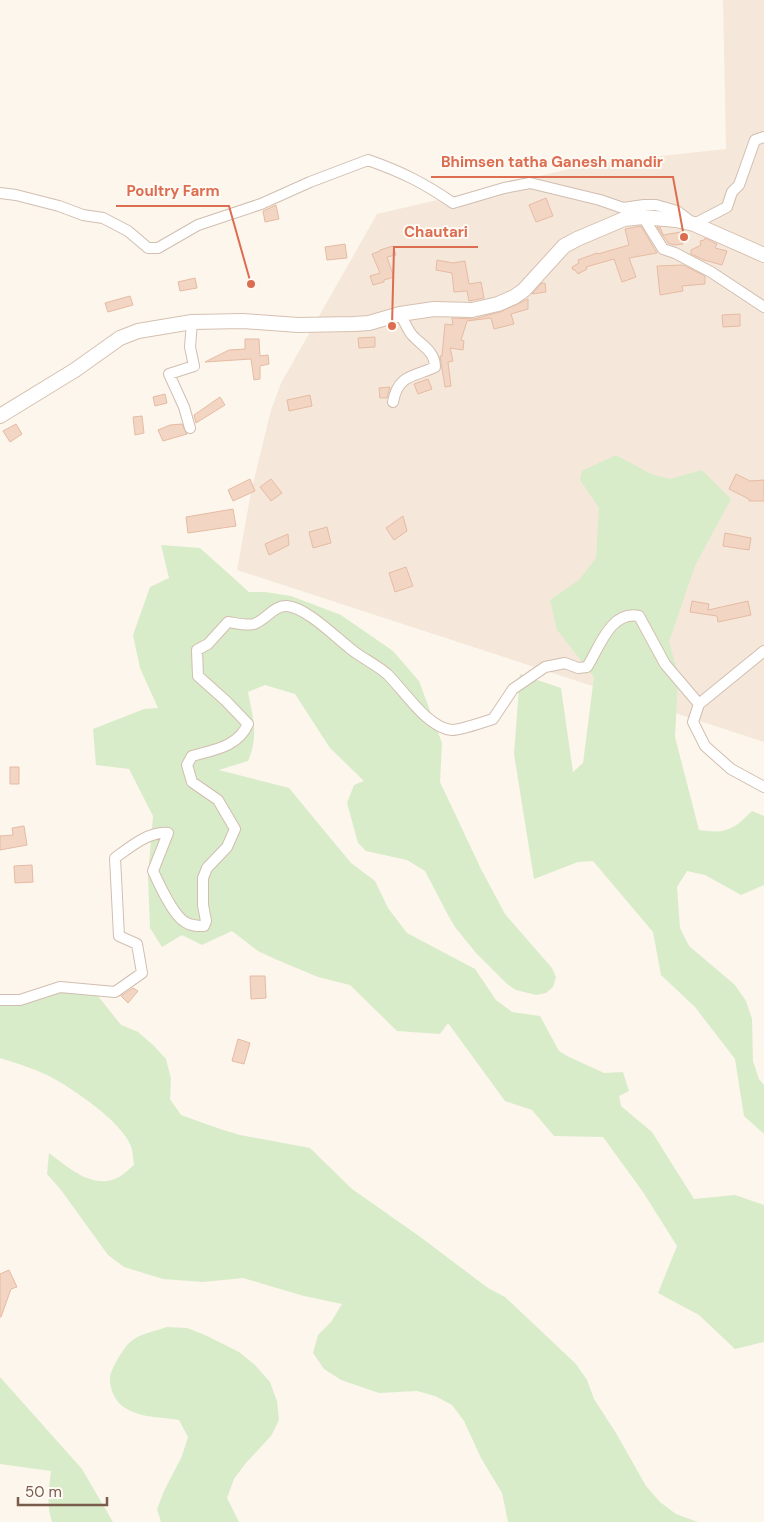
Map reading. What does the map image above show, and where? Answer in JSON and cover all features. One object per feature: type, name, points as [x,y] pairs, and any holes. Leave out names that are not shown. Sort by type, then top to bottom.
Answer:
[{"type":"main road","points":[[0,416],[75,370],[120,338],[138,330],[192,322],[243,321],[298,325],[369,323],[400,314],[434,309],[471,310],[498,304],[524,290],[564,246],[624,219],[676,220],[694,224],[764,255]]},
{"type":"street","points":[[0,193],[16,194],[84,215],[103,218],[128,231],[148,248],[158,248],[198,225],[261,204],[310,182],[368,160],[413,177],[453,203],[504,188],[530,183],[600,200],[623,208],[656,205],[677,210],[694,224],[727,208],[732,192],[739,185],[755,140],[764,137]]},
{"type":"street","points":[[643,218],[663,249],[675,252],[711,272],[764,307]]},
{"type":"street","points":[[393,402],[398,386],[405,379],[413,374],[422,373],[435,367],[430,351],[410,333],[400,314]]},
{"type":"street","points":[[190,428],[184,407],[169,374],[194,366],[190,347],[192,322]]},
{"type":"street","points":[[0,1000],[20,1000],[60,987],[115,992],[142,973],[138,944],[119,936],[115,858],[130,847],[154,834],[168,833],[154,871],[177,915],[183,922],[204,926],[206,921],[202,906],[203,878],[207,868],[227,847],[235,829],[218,800],[192,782],[187,765],[192,756],[229,745],[248,724],[198,676],[197,650],[208,644],[228,622],[252,624],[264,619],[274,610],[286,606],[294,608],[320,624],[349,648],[386,673],[423,714],[435,724],[453,730],[493,719],[512,689],[545,667],[565,663],[578,668],[587,667],[611,625],[635,615],[639,616],[665,664],[699,704]]},
{"type":"street","points":[[764,651],[699,704],[693,722],[706,746],[731,769],[764,787]]},
{"type":"shaded area","points":[[723,0],[764,0],[764,742],[237,570],[251,492],[271,410],[281,383],[377,214],[595,163],[726,149]]},
{"type":"green space","points":[[616,455],[651,474],[670,479],[702,470],[731,499],[695,566],[669,642],[677,669],[678,681],[675,737],[699,830],[723,831],[739,823],[752,811],[764,816],[764,885],[741,895],[705,875],[687,871],[677,887],[680,928],[689,946],[735,985],[746,1001],[752,1019],[753,1061],[759,1079],[764,1085],[764,1134],[744,1116],[735,1059],[695,1007],[661,975],[653,932],[593,861],[578,862],[534,879],[514,754],[520,674],[561,688],[573,772],[583,763],[594,677],[557,630],[550,600],[579,580],[596,558],[599,508],[580,480],[582,471]]},
{"type":"green space","points":[[161,545],[200,548],[249,592],[265,592],[291,596],[341,615],[393,651],[419,681],[442,743],[440,782],[481,869],[505,914],[552,968],[556,977],[553,987],[546,993],[536,995],[516,990],[507,984],[476,953],[455,927],[425,871],[407,860],[366,851],[358,843],[347,803],[354,785],[364,781],[330,748],[295,694],[265,685],[248,692],[254,735],[248,761],[219,770],[289,788],[351,863],[375,881],[388,908],[407,933],[475,969],[496,1000],[512,1012],[540,1016],[559,1051],[604,1073],[623,1072],[629,1091],[619,1096],[621,1106],[652,1132],[694,1199],[735,1195],[764,1205],[764,1342],[735,1349],[699,1315],[658,1293],[677,1246],[643,1192],[603,1137],[554,1136],[532,1110],[505,1101],[448,1023],[440,1034],[397,1031],[350,985],[318,977],[275,959],[258,951],[232,931],[202,945],[182,935],[162,947],[150,928],[148,876],[153,816],[129,769],[96,765],[93,729],[144,709],[158,708],[140,668],[133,635],[150,587],[169,578]]},
{"type":"green space","points":[[59,990],[83,991],[98,996],[121,1025],[138,1032],[153,1045],[166,1059],[171,1079],[170,1099],[181,1115],[240,1135],[310,1148],[352,1189],[488,1288],[505,1297],[576,1364],[587,1380],[594,1399],[646,1486],[660,1502],[676,1514],[698,1522],[508,1522],[502,1493],[481,1458],[464,1421],[452,1405],[435,1396],[417,1391],[379,1393],[341,1380],[324,1369],[313,1353],[318,1335],[331,1322],[342,1304],[304,1296],[243,1278],[203,1282],[163,1279],[124,1267],[108,1255],[61,1190],[47,1174],[49,1153],[81,1176],[100,1181],[109,1181],[119,1177],[134,1165],[133,1153],[126,1136],[94,1106],[57,1080],[41,1072],[0,1058],[0,1003]]},
{"type":"green space","points":[[167,1327],[187,1328],[239,1352],[255,1365],[270,1382],[277,1401],[279,1420],[271,1436],[234,1479],[227,1498],[239,1522],[161,1522],[157,1509],[182,1456],[188,1437],[179,1420],[145,1416],[133,1412],[120,1404],[112,1391],[111,1373],[127,1346],[142,1335]]},
{"type":"green space","points":[[0,1377],[82,1469],[113,1522],[52,1522],[49,1503],[51,1471],[0,1464]]},
{"type":"building","points":[[546,198],[553,216],[536,222],[529,205]]},
{"type":"building","points":[[276,205],[279,219],[265,222],[263,211]]},
{"type":"building","points":[[641,226],[657,253],[629,258],[636,277],[622,282],[614,259],[586,267],[587,269],[578,274],[573,270],[572,267],[579,263],[578,260],[629,245],[625,229]]},
{"type":"building","points":[[657,227],[660,227],[663,235],[681,232],[683,244],[674,245],[668,243]]},
{"type":"building","points":[[705,238],[717,244],[715,248],[727,251],[722,265],[691,254],[691,250],[701,245],[700,241]]},
{"type":"building","points":[[345,244],[347,258],[327,260],[325,247]]},
{"type":"building","points":[[393,246],[396,255],[387,257],[394,277],[373,285],[370,276],[380,273],[372,254]]},
{"type":"building","points":[[437,260],[453,263],[465,261],[469,284],[481,282],[484,298],[469,301],[467,291],[454,292],[452,273],[436,270]]},
{"type":"building","points":[[683,265],[705,276],[705,284],[682,286],[683,291],[660,295],[657,266]]},
{"type":"building","points":[[195,278],[197,288],[180,291],[178,282]]},
{"type":"building","points":[[542,283],[545,283],[546,292],[532,294]]},
{"type":"building","points":[[130,296],[133,305],[108,312],[105,303]]},
{"type":"building","points":[[528,299],[528,309],[511,314],[514,324],[494,329],[491,318],[467,321],[461,340],[464,341],[463,350],[450,348],[453,361],[448,362],[451,386],[445,387],[440,356],[442,356],[445,324],[453,325],[452,318],[474,319],[500,312]]},
{"type":"building","points":[[740,314],[740,326],[723,327],[722,315]]},
{"type":"building","points":[[375,337],[375,347],[359,348],[358,338]]},
{"type":"building","points":[[245,339],[259,339],[260,356],[268,355],[269,364],[260,366],[260,379],[254,380],[251,359],[205,362],[229,350],[245,349]]},
{"type":"building","points":[[428,379],[432,389],[418,394],[414,384]]},
{"type":"building","points":[[390,387],[387,398],[380,398],[379,388]]},
{"type":"building","points":[[165,394],[167,403],[155,406],[153,397]]},
{"type":"building","points":[[310,395],[312,406],[289,411],[287,400]]},
{"type":"building","points":[[220,397],[225,405],[196,423],[194,415]]},
{"type":"building","points":[[142,416],[144,433],[135,435],[133,417]]},
{"type":"building","points":[[16,424],[22,434],[10,442],[3,431]]},
{"type":"building","points":[[182,424],[187,434],[163,441],[158,430],[170,425]]},
{"type":"building","points":[[736,474],[750,481],[764,480],[764,501],[749,501],[749,499],[729,489]]},
{"type":"building","points":[[250,479],[255,491],[233,501],[228,490]]},
{"type":"building","points":[[271,479],[282,493],[271,501],[260,487]]},
{"type":"building","points":[[233,509],[236,526],[188,533],[186,517]]},
{"type":"building","points":[[403,516],[407,531],[394,540],[386,528]]},
{"type":"building","points":[[327,527],[331,543],[313,548],[309,532]]},
{"type":"building","points":[[725,533],[751,538],[749,550],[723,546]]},
{"type":"building","points":[[288,534],[289,545],[269,555],[265,544]]},
{"type":"building","points":[[406,567],[413,586],[395,592],[389,573]]},
{"type":"building","points":[[692,601],[709,604],[708,610],[748,601],[751,615],[718,622],[717,616],[690,612]]},
{"type":"building","points":[[10,767],[19,767],[19,784],[10,784]]},
{"type":"building","points":[[24,826],[27,845],[0,850],[0,836],[13,835],[12,828]]},
{"type":"building","points":[[32,865],[33,882],[15,883],[14,866]]},
{"type":"building","points":[[250,976],[265,976],[266,998],[251,999]]},
{"type":"building","points":[[133,988],[138,991],[128,1003],[121,996]]},
{"type":"building","points":[[238,1039],[250,1043],[244,1064],[232,1061]]},
{"type":"building","points":[[9,1270],[17,1287],[11,1289],[0,1317],[0,1274]]},
{"type":"place","name":"Bhimsen tatha Ganesh mandir","points":[[684,237]]},
{"type":"place","name":"Poultry Farm","points":[[251,284]]},
{"type":"place","name":"Chautari","points":[[392,326]]}]
